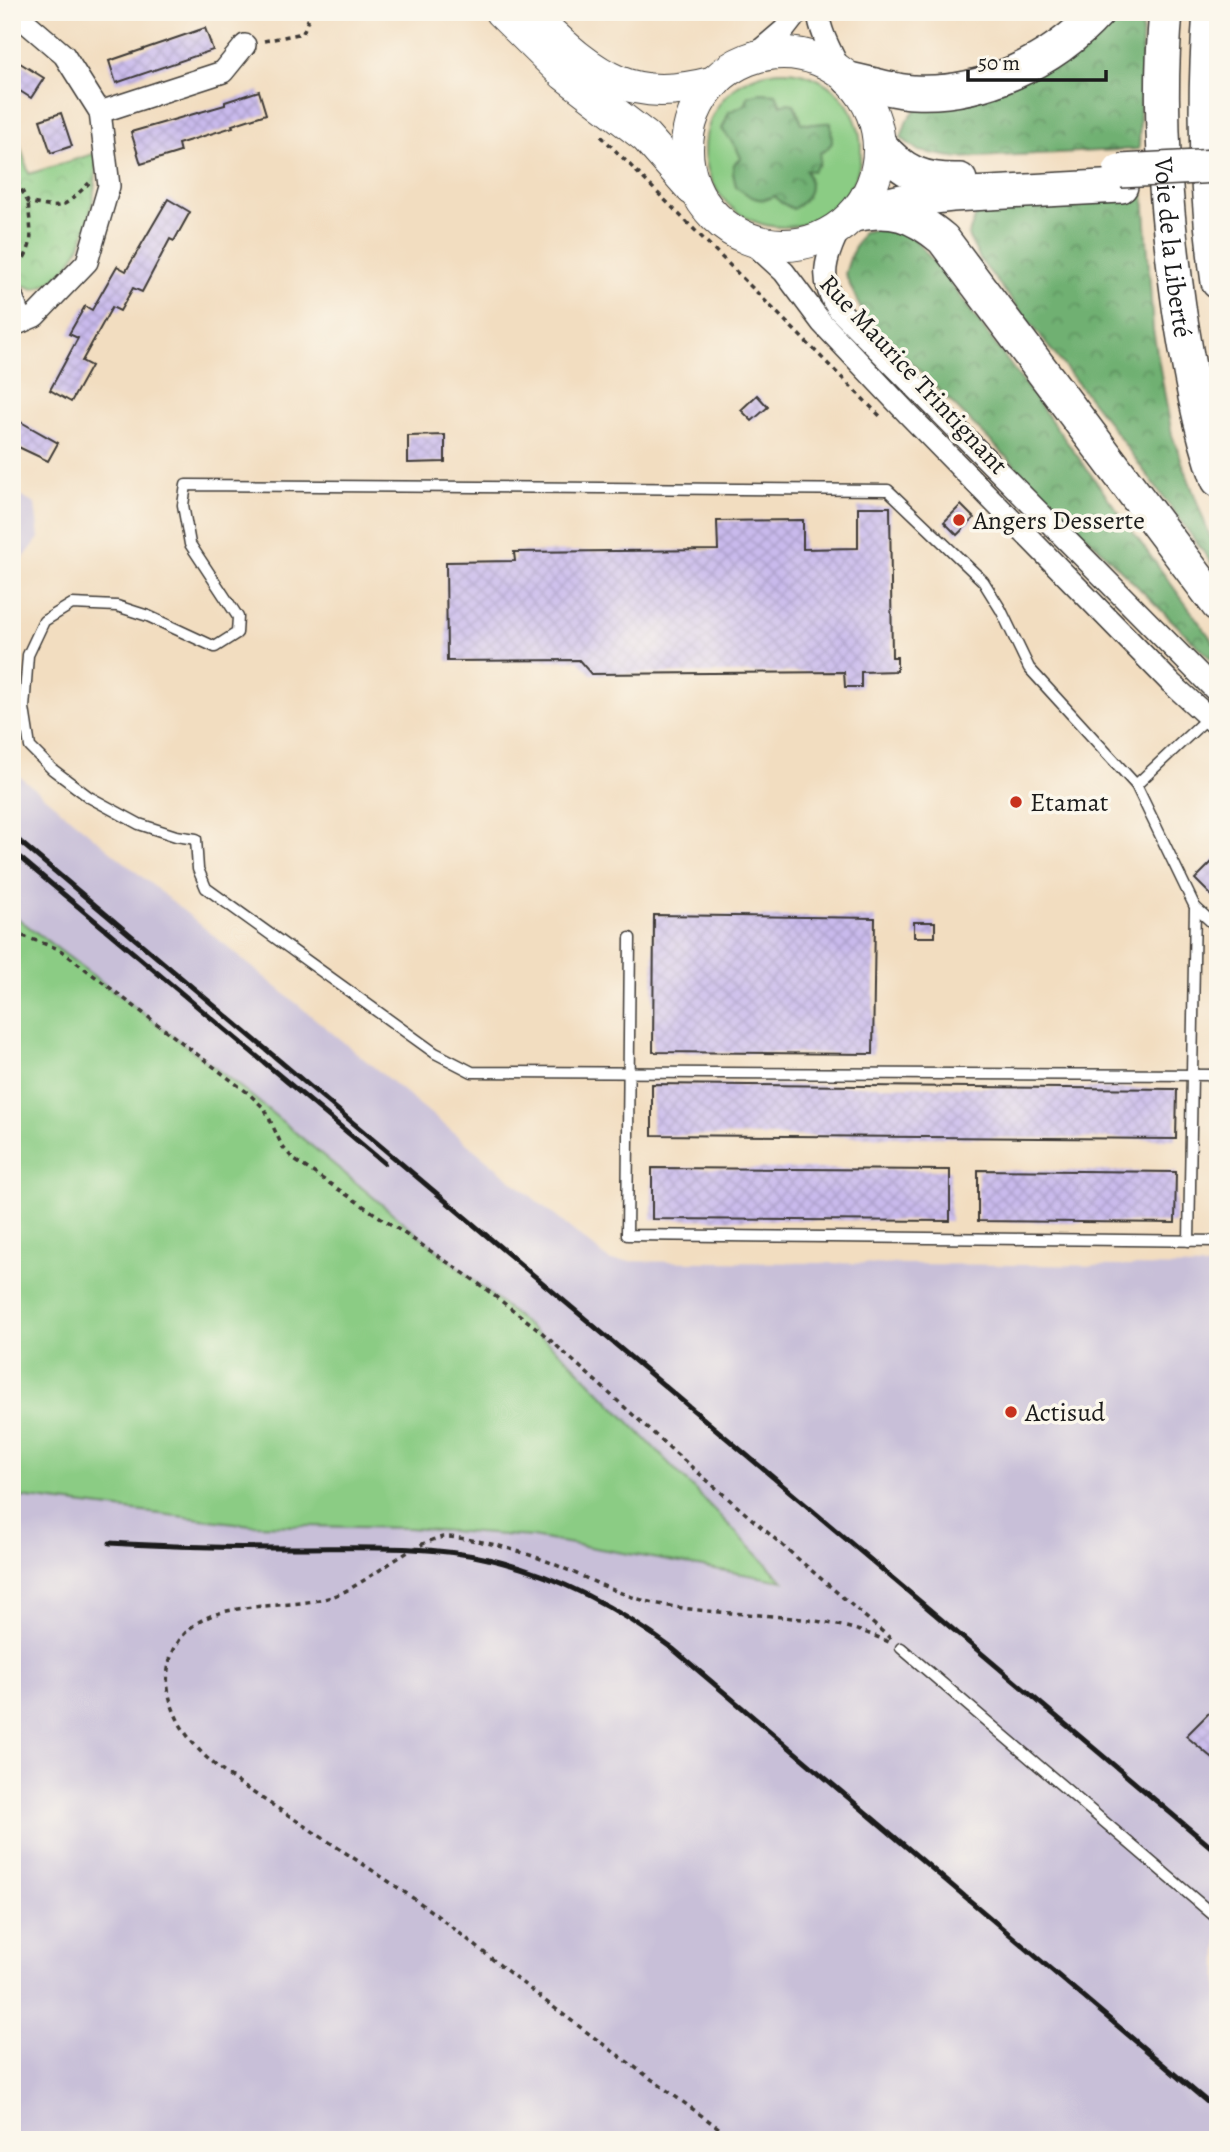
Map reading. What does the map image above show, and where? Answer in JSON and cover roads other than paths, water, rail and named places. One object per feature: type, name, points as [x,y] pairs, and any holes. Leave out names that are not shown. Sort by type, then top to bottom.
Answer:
[{"type":"highway","points":[[845,76],[914,92],[971,86],[1002,77],[1039,60],[1075,34],[1098,12]]},
{"type":"highway","name":"Voie de la Liberté","points":[[1166,12],[1163,94],[1172,259],[1185,346],[1199,412],[1218,480]]},
{"type":"highway","name":"Voie de la Liberté","points":[[1210,12],[1205,150],[1209,214],[1218,282]]},
{"type":"highway","points":[[880,145],[901,167],[915,175],[931,178],[1218,181]]},
{"type":"highway","points":[[848,221],[885,204],[1218,166]]},
{"type":"highway","points":[[848,221],[880,211],[896,213],[914,218],[943,239],[1218,605]]},
{"type":"main road","points":[[501,12],[564,74],[646,137],[719,222],[748,239],[780,246],[812,242],[848,221],[869,194],[877,170],[880,145],[875,121],[865,98],[845,76],[813,58],[782,53],[751,58],[732,68],[715,82],[697,107],[688,136],[688,167],[698,196]]},
{"type":"main road","points":[[529,12],[578,56],[603,75],[621,84],[639,89],[677,91],[715,82]]},
{"type":"street","points":[[751,58],[784,30],[799,12]]},
{"type":"street","points":[[818,12],[826,41],[845,76]]},
{"type":"street","points":[[12,14],[22,19],[64,55],[100,112],[109,187],[87,262],[35,316],[17,324],[12,296]]},
{"type":"street","points":[[100,112],[223,72],[245,45]]},
{"type":"street","name":"Rue Maurice Trintignant","points":[[848,221],[828,254],[825,270],[830,297],[838,309],[1218,693]]},
{"type":"street","name":"Rue Maurice Trintignant","points":[[748,239],[784,272],[822,323],[909,415],[1171,683],[1214,717]]},
{"type":"lane","points":[[1218,928],[1195,907],[1136,785],[1029,668],[1001,610],[983,582],[888,490],[187,485],[183,505],[190,544],[238,617],[237,633],[215,647],[148,616],[117,606],[72,604],[44,621],[28,655],[24,708],[30,747],[52,769],[89,797],[139,824],[176,836],[196,839],[198,869],[206,888],[435,1053],[472,1072],[1218,1075]]},
{"type":"lane","points":[[1136,785],[1214,717]]},
{"type":"lane","points":[[1189,1241],[1195,907]]},
{"type":"lane","points":[[630,938],[627,1235],[1218,1241]]},
{"type":"lane","points":[[901,1648],[1218,1919]]},
{"type":"railway","points":[[12,835],[1218,1853]]},
{"type":"railway","points":[[12,851],[384,1163]]},
{"type":"railway","points":[[110,1543],[442,1551],[513,1566],[585,1594],[630,1619],[673,1649],[1218,2111]]},
{"type":"place","name":"Angers Desserte","points":[[959,520]]},
{"type":"place","name":"Etamat","points":[[1016,802]]},
{"type":"place","name":"Actisud","points":[[1011,1412]]}]
